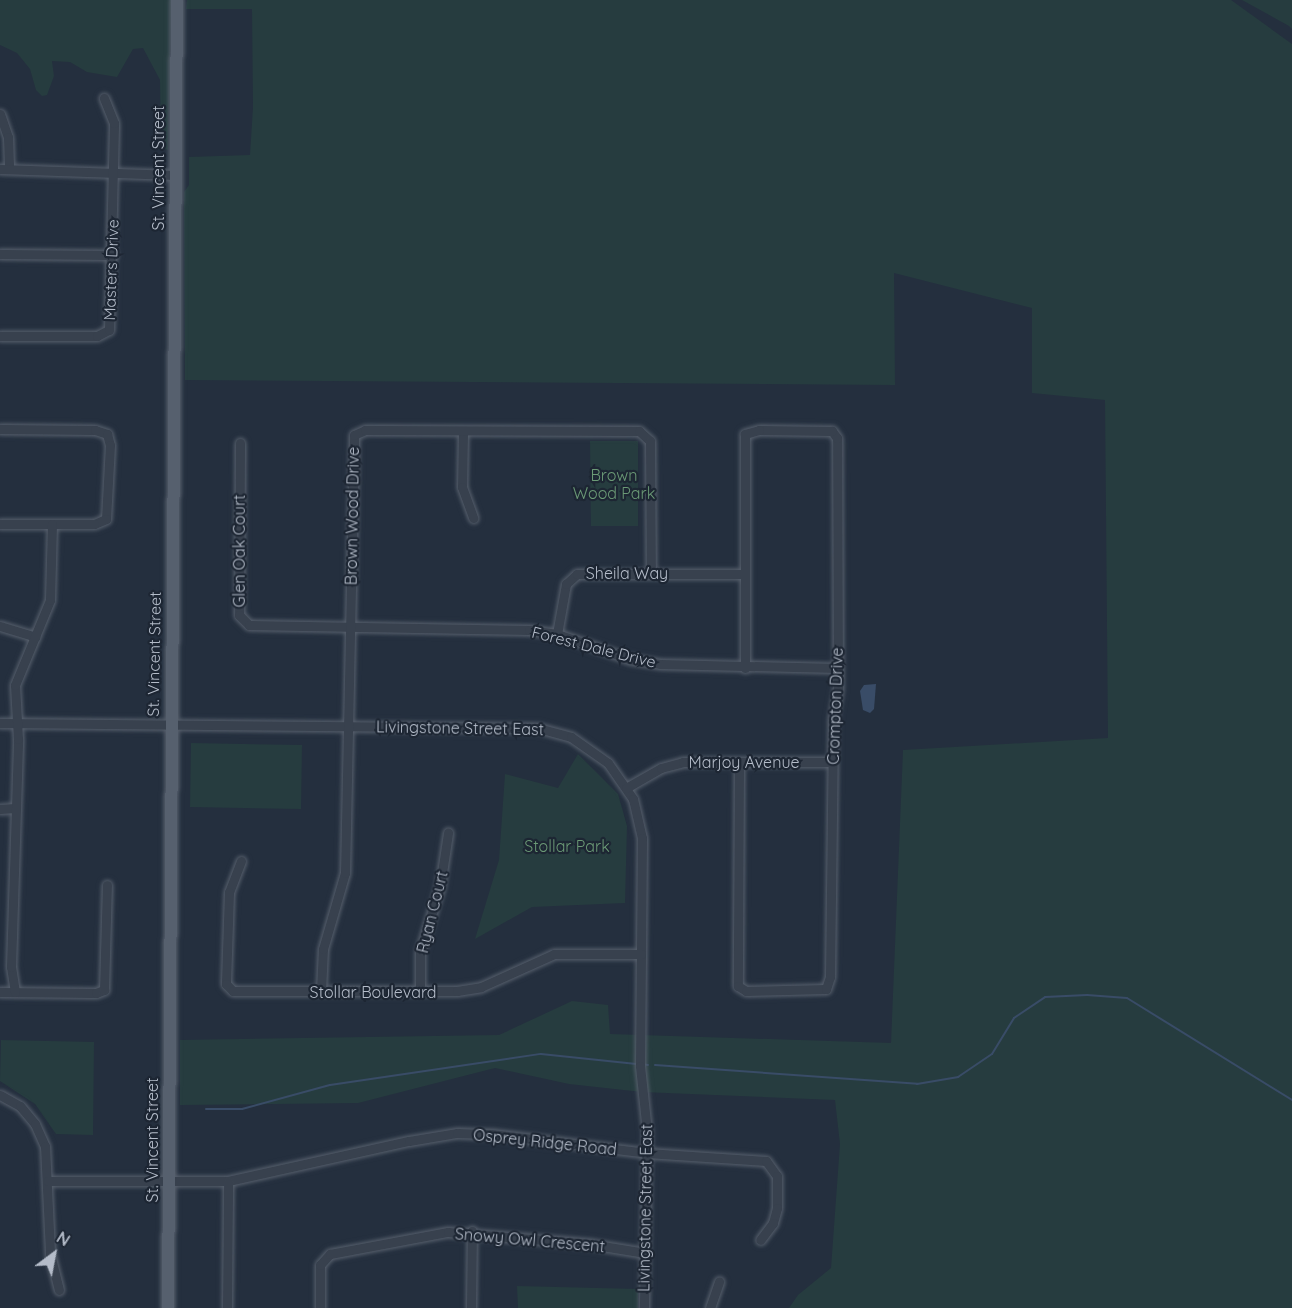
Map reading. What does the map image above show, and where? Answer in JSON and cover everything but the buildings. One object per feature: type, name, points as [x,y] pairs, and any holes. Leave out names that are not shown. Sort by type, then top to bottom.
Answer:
[{"type":"main road","name":"St. Vincent Street","points":[[168,1308],[169,726],[177,0]]},
{"type":"street","name":"Masters Drive","points":[[0,336],[106,334],[111,325],[114,123],[104,98]]},
{"type":"street","points":[[0,114],[8,137],[4,169],[113,171],[175,175]]},
{"type":"street","points":[[0,254],[113,255]]},
{"type":"street","points":[[0,429],[95,430],[110,439],[106,519],[94,524],[0,524]]},
{"type":"street","name":"Brown Wood Drive","points":[[321,991],[323,949],[345,873],[350,726],[354,435],[365,430],[639,431],[650,441],[651,573]]},
{"type":"street","name":"Crompton Drive","points":[[740,762],[737,980],[742,990],[818,991],[830,984],[832,762],[838,668],[837,438],[832,431],[759,430],[745,434],[743,574],[745,668]]},
{"type":"street","points":[[463,432],[462,487],[473,518]]},
{"type":"street","name":"Glen Oak Court","points":[[240,443],[239,615],[249,625],[260,627],[351,627]]},
{"type":"street","points":[[15,992],[11,967],[18,739],[15,723],[16,679],[50,600],[52,524]]},
{"type":"street","name":"Sheila Way","points":[[556,634],[566,584],[577,574],[743,574]]},
{"type":"street","points":[[0,626],[35,637]]},
{"type":"street","name":"Forest Dale Drive","points":[[351,627],[512,628],[556,634],[647,662],[745,668],[838,668]]},
{"type":"street","name":"Livingstone Street East","points":[[0,723],[550,730],[591,748],[626,788],[642,838],[640,1066],[647,1153],[644,1308]]},
{"type":"street","name":"Marjoy Avenue","points":[[626,788],[670,765],[832,762]]},
{"type":"street","points":[[0,808],[15,808]]},
{"type":"street","name":"Ryan Court","points":[[420,991],[420,952],[440,886],[448,833]]},
{"type":"street","name":"Stollar Boulevard","points":[[241,861],[229,892],[226,984],[238,992],[420,991],[481,987],[554,954],[641,954]]},
{"type":"street","points":[[0,992],[96,993],[104,990],[107,885]]},
{"type":"street","points":[[0,1095],[20,1106],[35,1124],[45,1146],[50,1254],[59,1290]]},
{"type":"street","name":"Osprey Ridge Road","points":[[48,1181],[228,1181],[320,1158],[457,1133],[502,1135],[647,1153],[758,1160],[771,1164],[777,1176],[775,1217],[760,1240]]},
{"type":"street","points":[[227,1308],[228,1181]]},
{"type":"street","points":[[471,1308],[472,1231]]},
{"type":"street","name":"Snowy Owl Crescent","points":[[320,1308],[320,1266],[330,1254],[448,1232],[472,1231],[645,1253]]},
{"type":"street","points":[[710,1308],[719,1282]]},
{"type":"green space","points":[[0,0],[171,0],[168,150],[161,147],[160,80],[143,48],[133,49],[117,77],[87,72],[70,62],[52,61],[54,76],[47,95],[42,96],[36,90],[30,69],[17,53],[0,45]]},
{"type":"green space","points":[[187,0],[1231,0],[1292,44],[1292,1308],[789,1308],[798,1295],[831,1268],[840,1144],[835,1100],[642,1092],[569,1084],[495,1068],[358,1103],[180,1105],[180,1040],[499,1035],[572,1001],[608,1005],[610,1034],[891,1043],[903,750],[1108,738],[1105,400],[1032,393],[1032,308],[894,273],[895,385],[185,380],[184,192],[189,185],[189,157],[250,155],[253,107],[252,9],[186,9]]},
{"type":"green space","points":[[1242,0],[1292,0],[1292,29],[1289,26]]},
{"type":"green space","name":"Brown Wood Park","points":[[590,441],[638,441],[638,526],[591,526]]},
{"type":"green space","points":[[191,743],[302,745],[301,809],[190,807]]},
{"type":"green space","name":"Stollar Park","points":[[578,754],[618,794],[627,826],[625,903],[532,907],[475,939],[499,860],[505,774],[558,788]]},
{"type":"green space","points":[[1,1040],[94,1042],[93,1135],[56,1134],[35,1104],[0,1081]]},
{"type":"green space","points":[[517,1286],[638,1289],[638,1308],[518,1308]]},
{"type":"water","points":[[876,684],[874,709],[870,713],[863,710],[860,691],[864,685]]},
{"type":"waterway","points":[[655,1065],[917,1084],[958,1077],[992,1054],[1014,1018],[1045,997],[1087,995],[1127,998],[1292,1100]]},
{"type":"waterway","points":[[206,1109],[242,1109],[330,1085],[541,1054],[636,1064]]},
{"type":"waterway","points":[[641,1064],[648,1065]]}]
